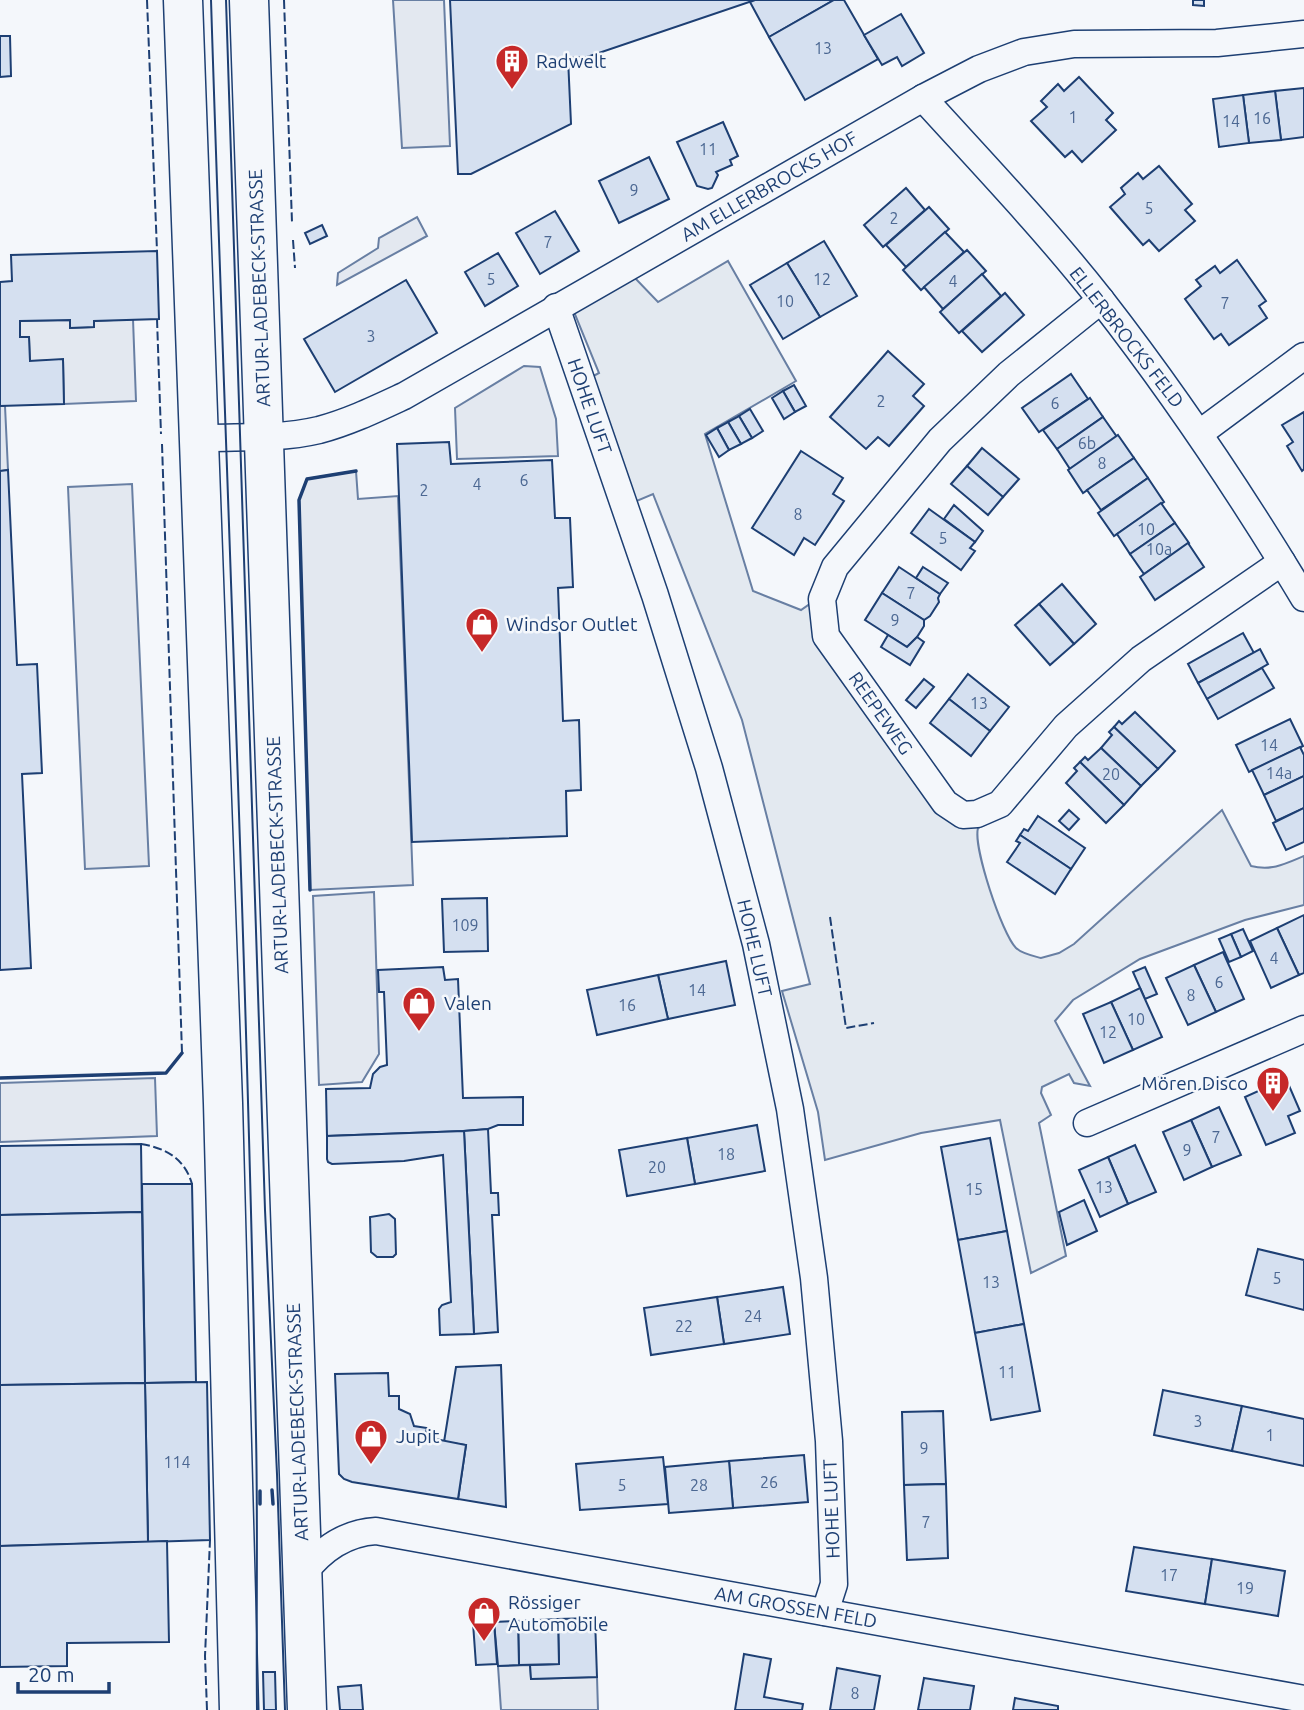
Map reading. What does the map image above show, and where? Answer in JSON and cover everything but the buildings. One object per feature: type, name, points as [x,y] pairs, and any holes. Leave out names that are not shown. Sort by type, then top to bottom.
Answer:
[{"type":"street","points":[[183,0],[201,438],[223,1103],[239,1710]]},
{"type":"street","name":"ARTUR-LADEBECK-STRASSE","points":[[249,0],[307,1710]]},
{"type":"street","name":"AM ELLERBROCKS HOF","points":[[201,438],[263,436],[317,430],[362,416],[404,396],[923,98],[979,69],[1024,52],[1074,44],[1217,43],[1304,34]]},
{"type":"street","name":"ELLERBROCKS FELD","points":[[923,98],[1034,220],[1101,300],[1200,433],[1304,598]]},
{"type":"street","name":"REEPEWEG","points":[[1101,300],[1009,374],[940,440],[867,526],[835,567],[822,599],[826,636],[945,803],[963,815],[977,814],[1000,804],[1066,726],[1141,659],[1282,562]]},
{"type":"street","name":"HOHE LUFT","points":[[556,307],[655,595],[709,768],[758,957],[790,1109],[814,1278],[829,1441],[834,1584],[825,1612]]},
{"type":"street","points":[[1200,433],[1304,356]]},
{"type":"street","points":[[1087,1123],[1304,1029]]},
{"type":"street","name":"AM GROSSEN FELD","points":[[303,1574],[321,1553],[350,1535],[361,1532],[391,1534],[1303,1694]]},
{"type":"shaded area","points":[[393,0],[444,0],[450,146],[402,148]]},
{"type":"shaded area","points":[[417,217],[427,236],[337,285],[338,273],[378,248],[379,238]]},
{"type":"shaded area","points":[[728,261],[796,381],[705,434],[753,591],[801,610],[814,601],[969,825],[986,824],[978,828],[984,871],[1003,926],[1016,948],[1041,958],[1059,953],[1074,944],[1222,810],[1251,866],[1272,867],[1304,856],[1304,905],[1245,920],[1140,959],[1073,1000],[1055,1021],[1090,1086],[1074,1083],[1069,1074],[1042,1087],[1041,1093],[1051,1115],[1039,1123],[1066,1256],[1031,1273],[1000,1120],[921,1133],[825,1160],[818,1112],[782,991],[810,984],[742,720],[653,494],[632,503],[586,380],[599,373],[574,312],[635,278],[658,302]]},
{"type":"shaded area","points":[[133,319],[136,401],[64,404],[63,360],[30,361],[29,337],[20,337],[20,321],[70,320],[71,328],[94,327],[94,321]]},
{"type":"shaded area","points":[[524,366],[540,367],[556,419],[558,456],[457,459],[455,408]]},
{"type":"shaded area","points":[[0,406],[5,406],[8,470],[0,471]]},
{"type":"shaded area","points":[[356,471],[358,499],[398,496],[413,885],[310,890],[299,500],[307,479]]},
{"type":"shaded area","points":[[132,484],[149,866],[85,869],[68,487]]},
{"type":"shaded area","points":[[374,892],[379,1054],[362,1082],[319,1085],[313,896]]},
{"type":"shaded area","points":[[155,1078],[157,1136],[0,1142],[0,1083]]},
{"type":"shaded area","points":[[530,1665],[531,1679],[597,1677],[598,1710],[501,1710],[498,1666]]},
{"type":"tram line","points":[[211,0],[252,1255],[257,1469],[257,1710]]},
{"type":"tram line","points":[[226,0],[265,1210],[285,1710]]},
{"type":"fence","points":[[147,0],[157,251]]},
{"type":"fence","points":[[284,0],[292,222]]},
{"type":"fence","points":[[293,240],[295,268]]},
{"type":"fence","points":[[157,319],[161,434]]},
{"type":"fence","points":[[162,444],[182,1053]]},
{"type":"fence","points":[[830,917],[846,1028],[874,1023]]},
{"type":"fence","points":[[141,1144],[159,1148],[173,1156],[185,1168],[192,1184]]},
{"type":"fence","points":[[207,1710],[205,1656],[210,1540]]},
{"type":"wall","points":[[310,890],[299,500],[307,479],[356,471]]},
{"type":"wall","points":[[0,1078],[166,1073],[182,1053]]},
{"type":"wall","points":[[272,1490],[273,1504]]},
{"type":"wall","points":[[260,1491],[260,1504]]},
{"type":"place","name":"Radwelt","points":[[512,91]]},
{"type":"place","name":"Windsor Outlet","points":[[482,654]]},
{"type":"place","name":"Valen","points":[[419,1033]]},
{"type":"place","name":"Mören Disco","points":[[1273,1113]]},
{"type":"place","name":"Jupit","points":[[371,1466]]},
{"type":"place","name":"Rössiger Automobile","points":[[484,1643]]}]
